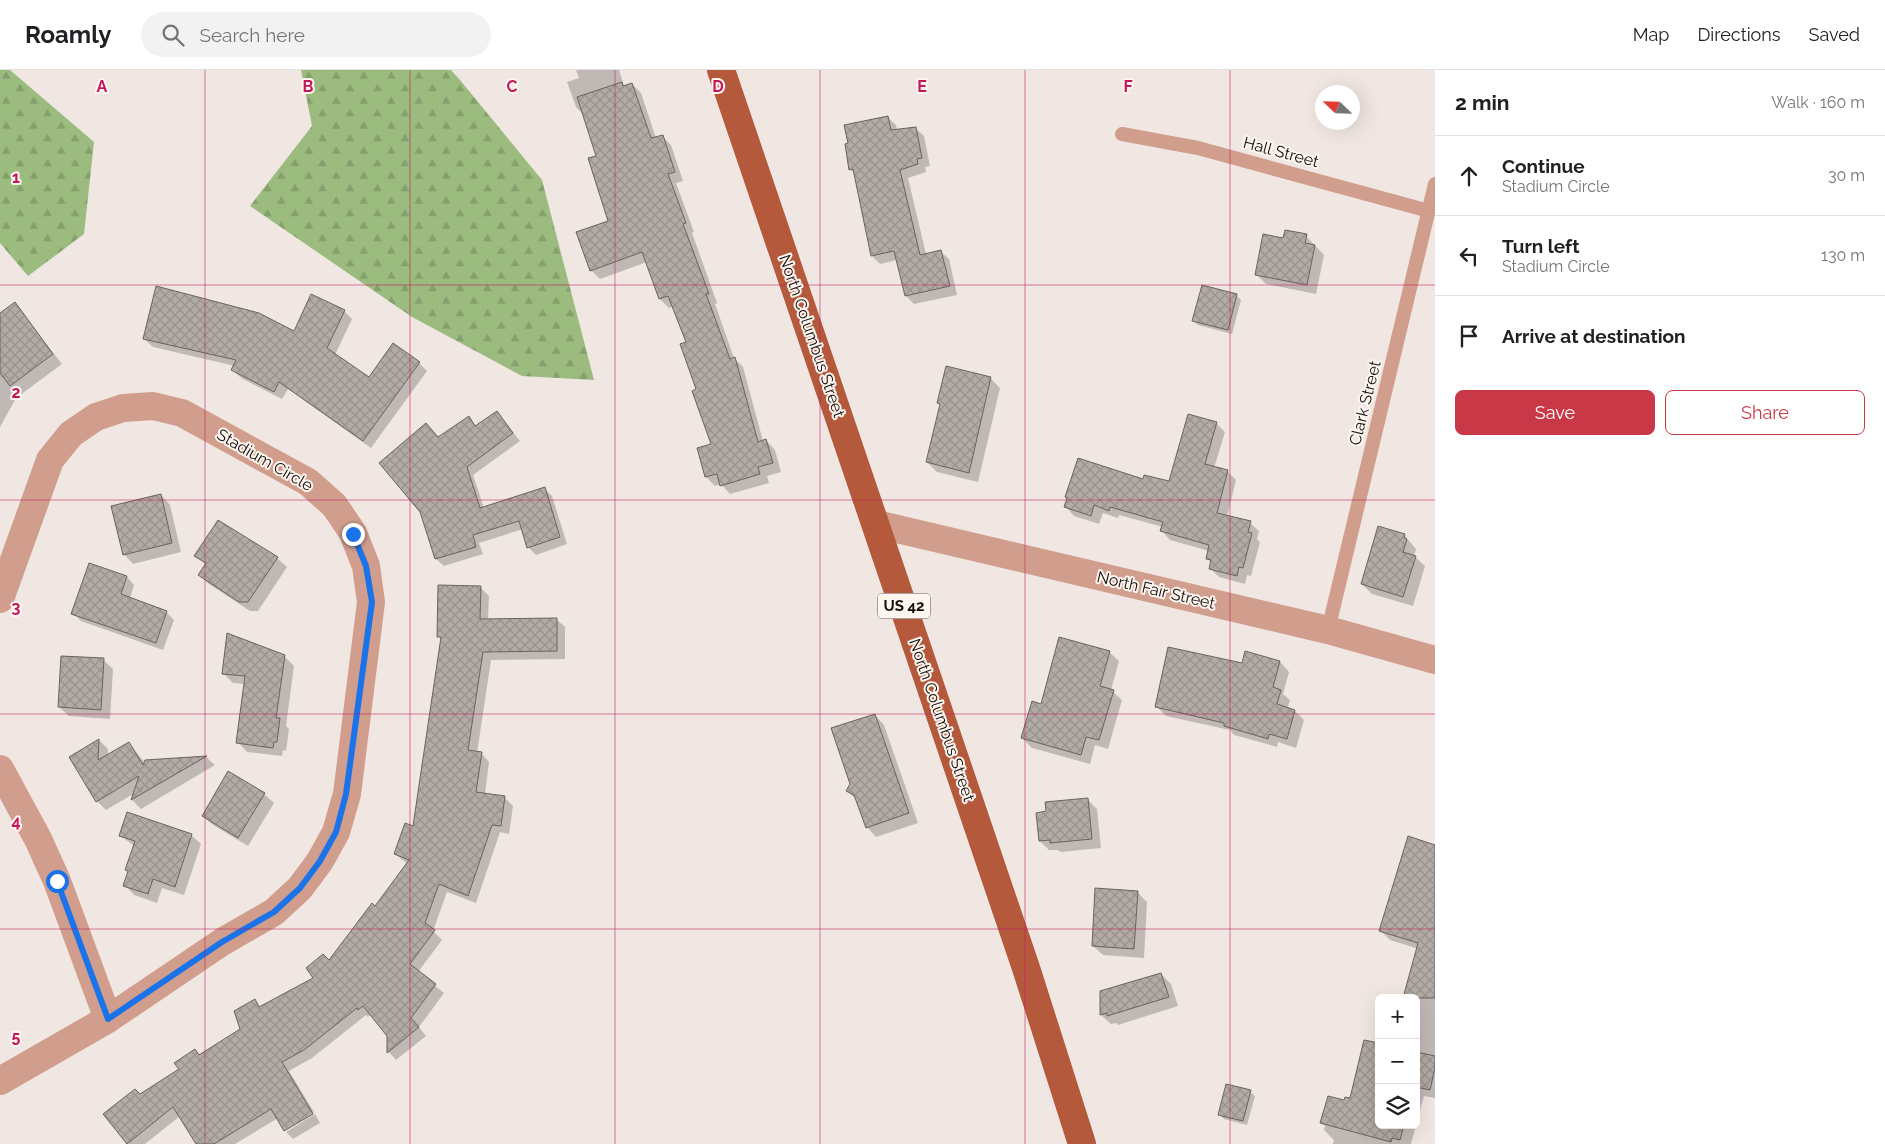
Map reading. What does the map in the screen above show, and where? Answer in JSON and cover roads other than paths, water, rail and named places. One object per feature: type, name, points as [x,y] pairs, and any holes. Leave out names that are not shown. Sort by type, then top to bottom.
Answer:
[{"type":"main road","name":"North Columbus Street","points":[[721,70],[1026,968],[1082,1144]]},
{"type":"street","name":"Stadium Circle","points":[[0,599],[50,460],[71,434],[96,417],[122,408],[153,406],[182,413],[308,482],[334,505],[353,534],[366,566],[372,602],[346,794],[336,832],[320,861],[300,888],[274,912],[222,942],[108,1019],[0,1081]]},
{"type":"street","name":"North Fair Street","points":[[876,524],[1328,630],[1435,660]]},
{"type":"street","points":[[0,769],[38,839],[57,881],[108,1019]]},
{"type":"lane","name":"Hall Street","points":[[1122,134],[1198,148],[1429,211]]},
{"type":"lane","name":"Clark Street","points":[[1328,630],[1435,184]]}]
